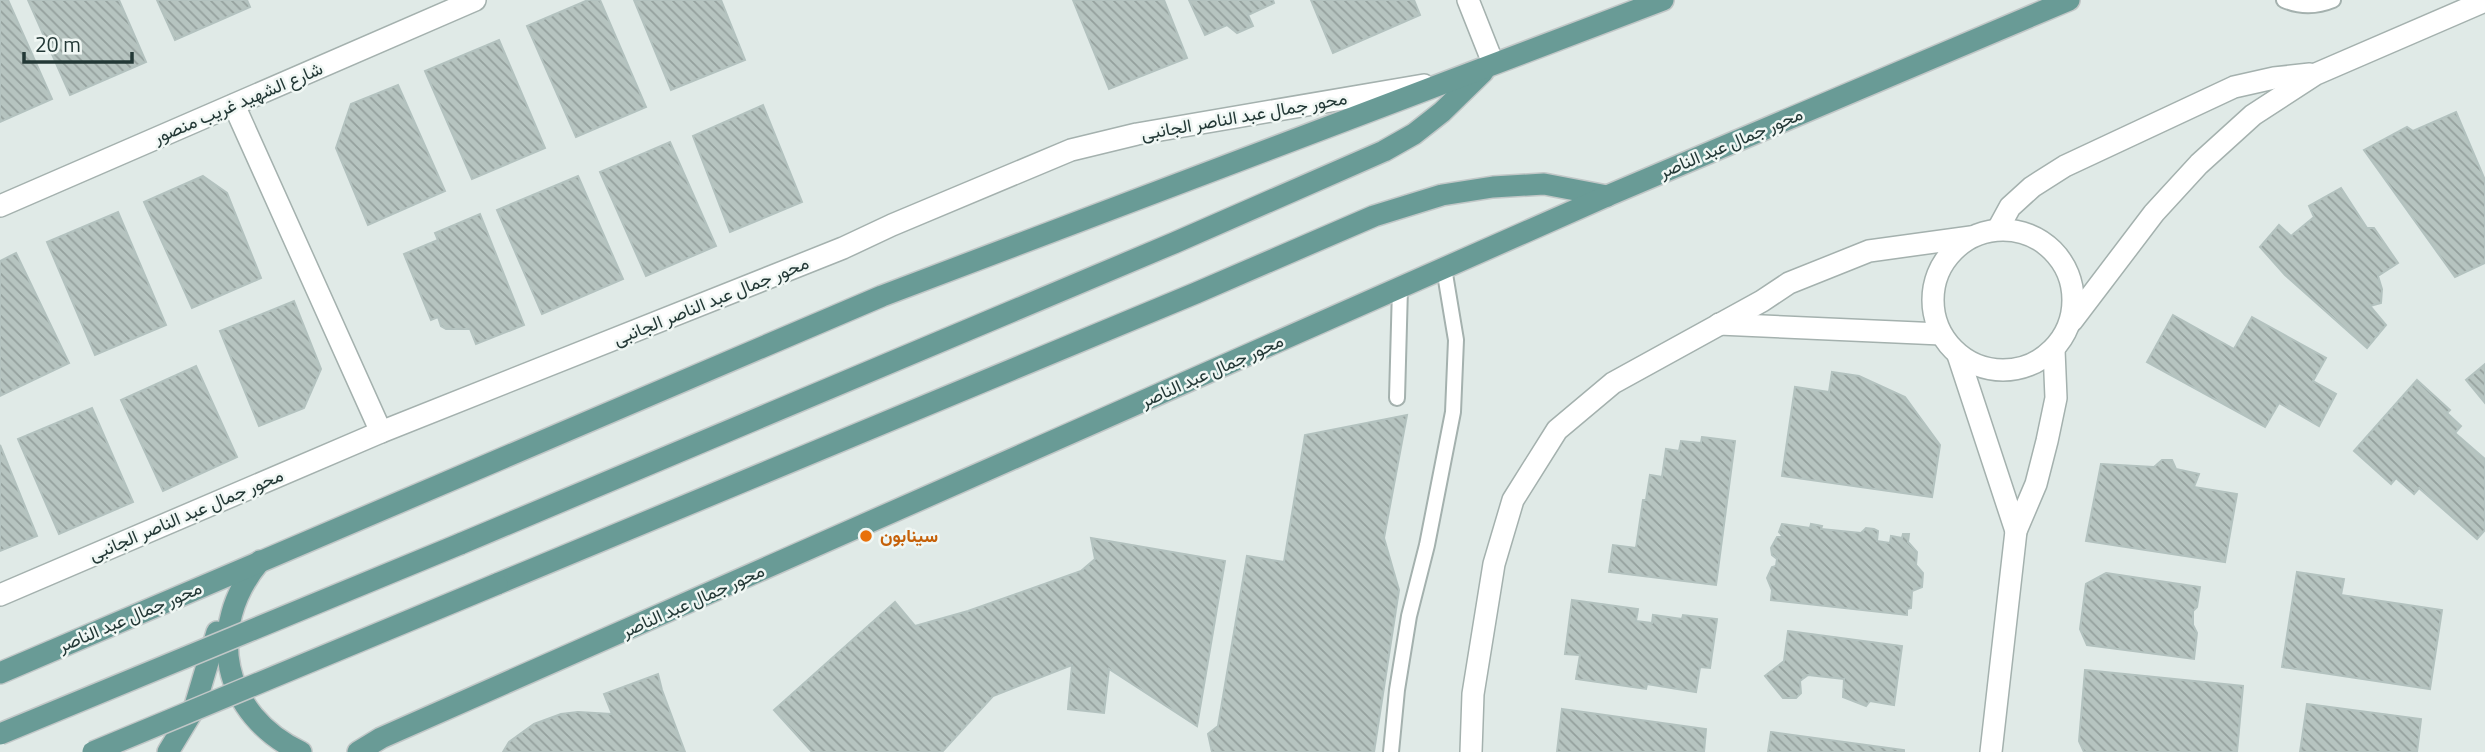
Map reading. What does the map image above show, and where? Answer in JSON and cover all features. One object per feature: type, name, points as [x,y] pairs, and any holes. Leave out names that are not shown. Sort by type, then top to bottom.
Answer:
[{"type":"main road","name":"محور جمال عبد الناصر","points":[[0,673],[882,296],[1663,0]]},
{"type":"main road","name":"محور جمال عبد الناصر","points":[[358,752],[381,738],[1607,196],[2069,0]]},
{"type":"main road","points":[[0,734],[473,539],[1352,166],[1414,134],[1442,112],[1493,63]]},
{"type":"main road","points":[[93,752],[1196,293],[1374,216],[1442,195],[1493,187],[1544,184],[1607,196]]},
{"type":"main road","points":[[261,560],[236,598],[229,620],[229,666],[247,709],[280,741],[302,752]]},
{"type":"main road","points":[[168,752],[194,709],[208,667],[232,573]]},
{"type":"street","name":"شارع الشهيد غريب منصور","points":[[0,206],[475,0]]},
{"type":"street","points":[[1468,0],[1493,63]]},
{"type":"street","points":[[1971,237],[1949,254],[1935,279],[1932,307],[1941,334],[1958,355],[1980,368],[2007,371],[2033,365],[2054,350],[2072,321],[2154,213],[2199,164],[2253,115],[2315,74],[2485,1]]},
{"type":"street","points":[[1998,229],[2010,207],[2032,187],[2065,166],[2234,87],[2274,78],[2315,74]]},
{"type":"street","name":"محور جمال عبد الناصر الجانبى","points":[[0,595],[381,432],[843,248],[1071,150],[1137,134],[1443,82]]},
{"type":"street","points":[[234,105],[381,432]]},
{"type":"street","points":[[1471,752],[1474,694],[1494,564],[1513,500],[1557,430],[1613,383],[1762,301],[1789,283],[1869,251],[1971,237],[1998,229],[2025,232],[2049,246],[2067,267],[2074,293],[2072,321]]},
{"type":"street","points":[[1717,324],[1941,334]]},
{"type":"street","points":[[1991,752],[2016,531],[2036,484],[2047,441],[2056,398],[2054,350]]},
{"type":"street","points":[[1958,355],[2016,531]]},
{"type":"lane","points":[[2284,0],[2310,6],[2333,0]]},
{"type":"lane","points":[[1391,752],[1397,690],[1409,616],[1427,545],[1453,412],[1456,340],[1444,268]]},
{"type":"lane","points":[[1397,398],[1400,288]]},
{"type":"building","points":[[0,0],[8,0],[52,99],[0,122]]},
{"type":"building","points":[[28,0],[119,0],[146,62],[70,95]]},
{"type":"building","points":[[157,0],[247,0],[250,7],[175,40]]},
{"type":"building","points":[[588,0],[600,0],[646,107],[576,137],[527,26]]},
{"type":"building","points":[[634,0],[721,0],[745,60],[671,90]]},
{"type":"building","points":[[1073,0],[1164,0],[1187,58],[1109,89]]},
{"type":"building","points":[[1189,0],[1273,0],[1274,3],[1248,15],[1253,26],[1237,33],[1227,25],[1205,35]]},
{"type":"building","points":[[1311,0],[1414,0],[1420,15],[1333,53]]},
{"type":"building","points":[[499,40],[545,148],[472,179],[425,71]]},
{"type":"building","points":[[398,85],[445,191],[368,225],[336,148],[351,104]]},
{"type":"building","points":[[763,105],[802,202],[730,232],[693,136]]},
{"type":"building","points":[[2456,112],[2485,180],[2485,263],[2455,277],[2364,150],[2407,127],[2413,131]]},
{"type":"building","points":[[670,142],[716,246],[646,276],[600,172]]},
{"type":"building","points":[[203,176],[227,193],[261,278],[192,308],[144,202]]},
{"type":"building","points":[[578,176],[623,279],[542,314],[497,210]]},
{"type":"building","points":[[2341,188],[2367,228],[2374,228],[2398,263],[2378,276],[2382,289],[2381,303],[2370,306],[2386,325],[2367,348],[2285,275],[2260,247],[2279,225],[2291,236],[2314,217],[2309,206]]},
{"type":"building","points":[[118,212],[166,325],[95,355],[47,242]]},
{"type":"building","points":[[480,214],[524,325],[476,344],[470,329],[446,329],[441,326],[438,317],[431,320],[404,254],[438,240],[435,233]]},
{"type":"building","points":[[16,253],[69,363],[0,396],[0,261]]},
{"type":"building","points":[[294,301],[321,369],[304,408],[259,426],[220,331]]},
{"type":"building","points":[[2173,315],[2234,349],[2252,317],[2326,358],[2313,381],[2336,394],[2319,426],[2279,403],[2265,427],[2147,362]]},
{"type":"building","points":[[2485,364],[2485,403],[2466,380]]},
{"type":"building","points":[[196,366],[237,457],[163,491],[121,400]]},
{"type":"building","points":[[1832,372],[1859,376],[1905,397],[1940,445],[1932,497],[1782,476],[1795,387],[1829,392]]},
{"type":"building","points":[[2417,380],[2450,410],[2447,413],[2461,426],[2455,433],[2485,459],[2485,530],[2477,539],[2419,488],[2414,494],[2396,478],[2391,484],[2354,451]]},
{"type":"building","points":[[92,408],[133,502],[59,534],[18,439]]},
{"type":"building","points":[[1407,415],[1384,538],[1399,590],[1374,752],[1212,752],[1208,734],[1218,726],[1247,556],[1284,562],[1305,435]]},
{"type":"building","points":[[1702,437],[1735,441],[1716,585],[1609,572],[1613,545],[1636,548],[1643,500],[1646,500],[1650,475],[1662,477],[1666,449],[1679,451],[1681,441],[1701,443]]},
{"type":"building","points":[[0,445],[37,536],[0,551]]},
{"type":"building","points":[[2162,460],[2172,460],[2176,469],[2199,474],[2194,487],[2237,494],[2225,562],[2086,541],[2101,464],[2154,467]]},
{"type":"building","points":[[1782,524],[1810,528],[1811,524],[1822,526],[1821,529],[1861,533],[1866,528],[1874,529],[1878,531],[1877,541],[1890,543],[1891,536],[1902,538],[1903,534],[1909,534],[1908,542],[1917,552],[1916,565],[1923,573],[1922,587],[1912,591],[1911,608],[1907,609],[1907,615],[1771,600],[1772,590],[1767,578],[1772,567],[1776,566],[1777,559],[1772,555],[1771,548],[1777,537],[1783,537],[1779,532]]},
{"type":"building","points":[[1091,538],[1225,561],[1197,726],[1109,669],[1104,713],[1068,709],[1072,665],[993,696],[942,752],[812,752],[774,710],[895,602],[915,626],[968,611],[1081,571],[1095,559]]},
{"type":"building","points":[[2297,572],[2344,579],[2341,595],[2442,610],[2430,689],[2282,667]]},
{"type":"building","points":[[2106,573],[2200,587],[2197,607],[2193,611],[2193,625],[2197,633],[2194,659],[2087,645],[2080,629],[2086,584]]},
{"type":"building","points":[[1572,600],[1638,609],[1636,621],[1652,623],[1653,615],[1682,619],[1683,615],[1717,619],[1710,668],[1700,667],[1696,692],[1647,684],[1646,689],[1576,679],[1580,655],[1565,654]]},
{"type":"building","points":[[1788,631],[1902,646],[1894,705],[1870,701],[1866,706],[1843,697],[1844,679],[1808,675],[1800,681],[1801,693],[1796,698],[1783,698],[1765,676],[1784,661]]},
{"type":"building","points":[[2085,670],[2243,686],[2237,752],[2084,752],[2079,741]]},
{"type":"building","points":[[658,674],[685,752],[503,752],[509,742],[534,724],[561,714],[612,714],[604,694]]},
{"type":"building","points":[[2307,704],[2421,719],[2417,752],[2300,752]]},
{"type":"building","points":[[1562,709],[1706,729],[1704,752],[1557,752]]},
{"type":"building","points":[[1771,732],[1904,750],[1904,752],[1768,752]]},
{"type":"place","name":"سينابون","points":[[866,536]]}]
